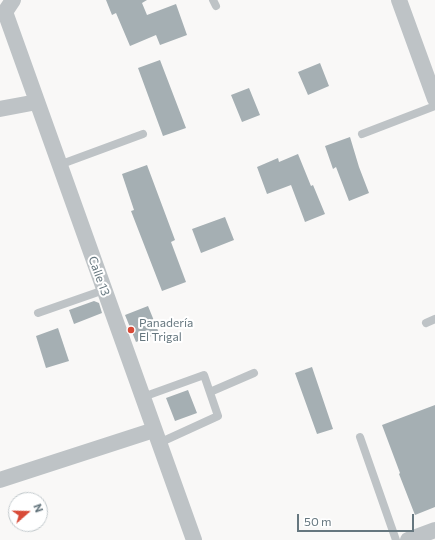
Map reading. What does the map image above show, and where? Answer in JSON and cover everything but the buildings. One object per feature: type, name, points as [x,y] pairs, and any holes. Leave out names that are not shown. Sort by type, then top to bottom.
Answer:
[{"type":"street","points":[[400,0],[435,98]]},
{"type":"street","name":"Calle 13","points":[[9,6],[37,102],[194,540]]},
{"type":"street","points":[[0,109],[37,102]]},
{"type":"street","points":[[0,480],[157,437]]},
{"type":"street","points":[[408,540],[435,530]]},
{"type":"lane","points":[[362,134],[435,106]]},
{"type":"lane","points":[[59,165],[143,134]]},
{"type":"lane","points":[[38,313],[104,290]]},
{"type":"lane","points":[[426,323],[435,319]]},
{"type":"lane","points":[[210,392],[254,373]]},
{"type":"lane","points":[[143,397],[204,375],[210,392],[218,416],[157,437]]},
{"type":"lane","points":[[360,437],[396,540]]},
{"type":"place","name":"Panadería El Trigal","points":[[131,330]]}]
